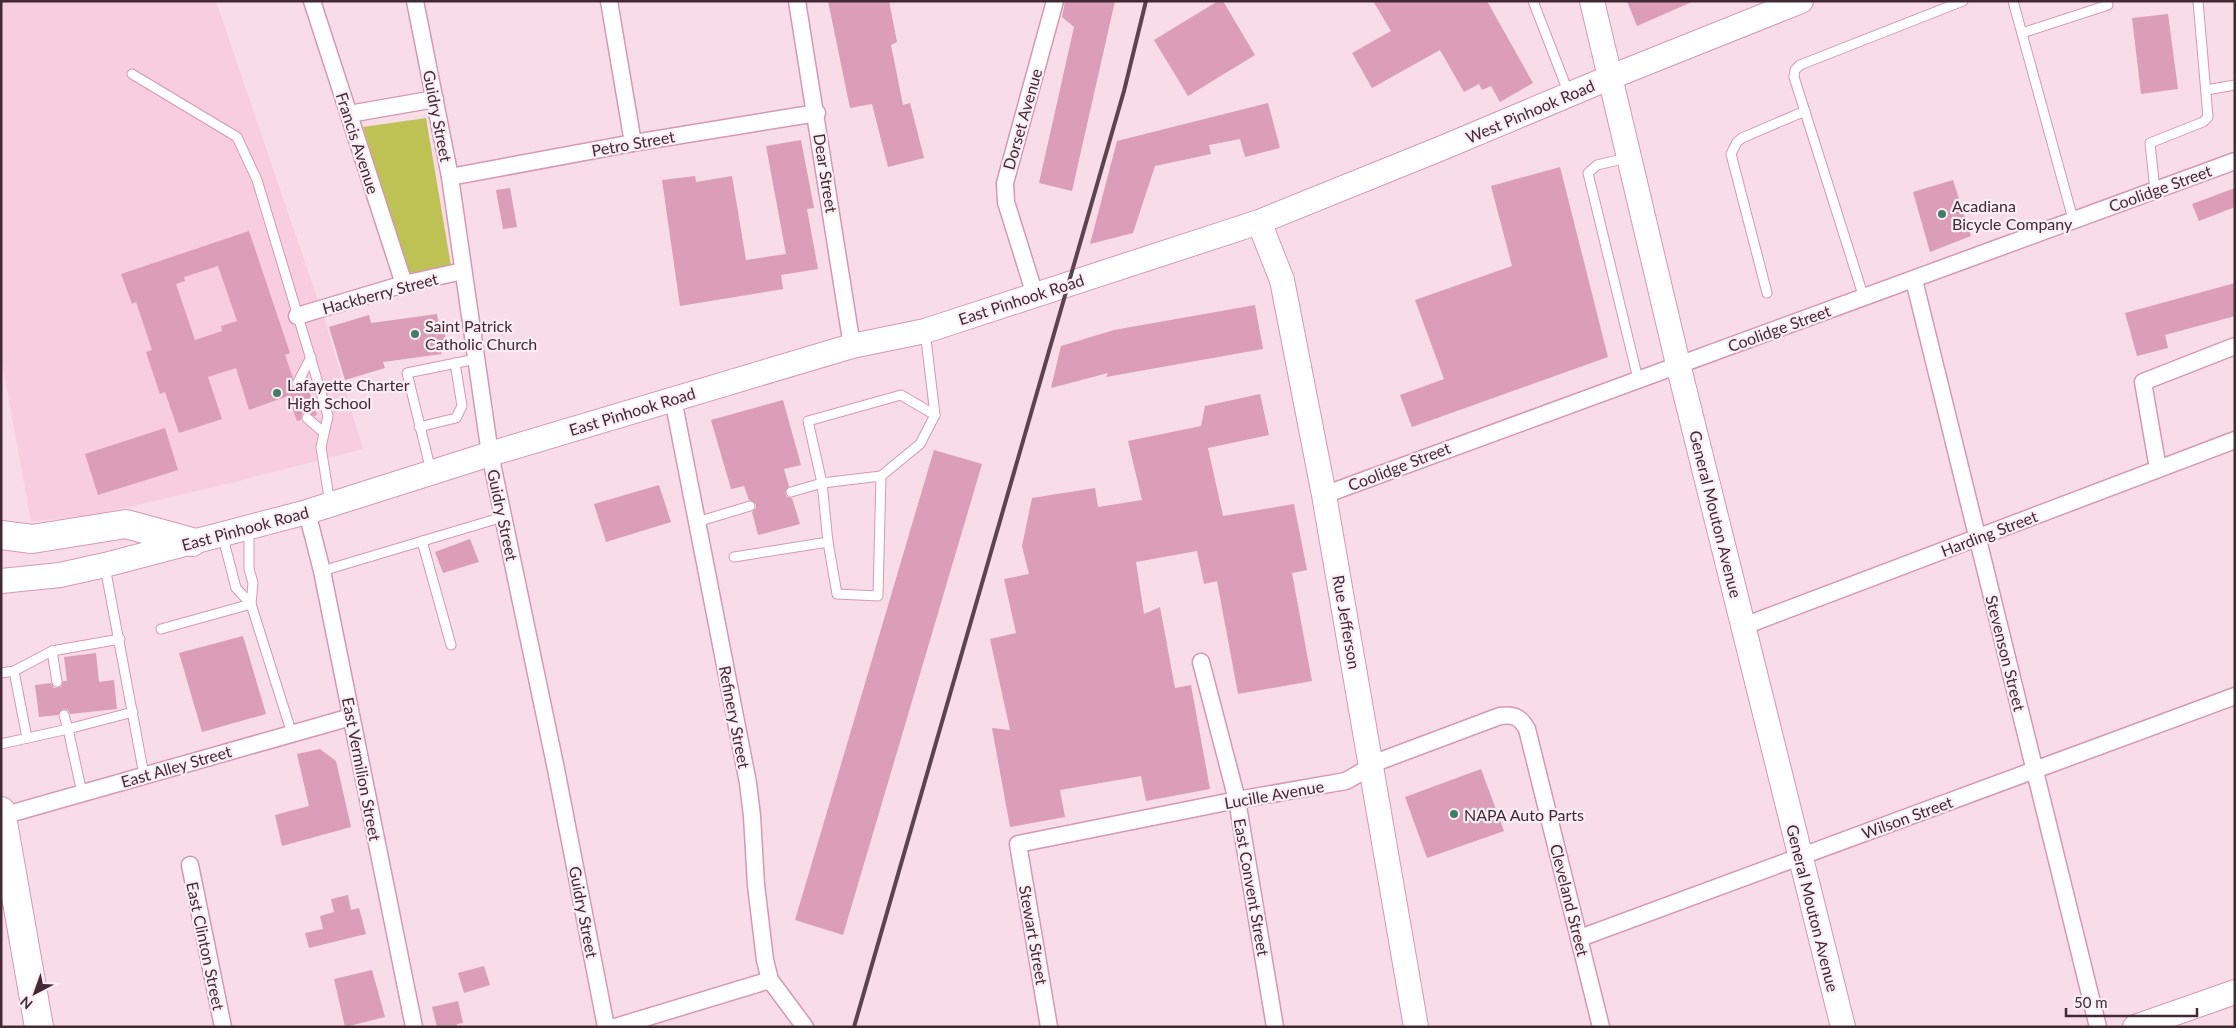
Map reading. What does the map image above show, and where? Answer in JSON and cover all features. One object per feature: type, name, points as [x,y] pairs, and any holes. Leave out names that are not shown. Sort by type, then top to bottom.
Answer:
[{"type":"highway","points":[[1,535],[32,539],[126,524],[192,542]]},
{"type":"highway","points":[[2,814],[39,1027]]},
{"type":"street","name":"Francis Avenue","points":[[312,1],[404,284]]},
{"type":"street","name":"Guidry Street","points":[[415,1],[450,176],[490,454],[556,769],[606,1027]]},
{"type":"street","points":[[610,1],[633,143]]},
{"type":"street","name":"Dear Street","points":[[797,1],[817,113],[852,346]]},
{"type":"street","name":"Dorset Avenue","points":[[1035,295],[1006,202],[1006,183],[1055,1]]},
{"type":"street","name":"General Mouton Avenue","points":[[1592,1],[1678,364],[1843,1027]]},
{"type":"street","name":"West Pinhook Road","points":[[1259,222],[1801,1]]},
{"type":"street","points":[[349,114],[434,99]]},
{"type":"street","name":"Petro Street","points":[[450,176],[633,143],[817,113]]},
{"type":"street","name":"Coolidge Street","points":[[1324,495],[2235,161]]},
{"type":"street","name":"East Pinhook Road","points":[[1,581],[60,575],[105,565],[307,512],[673,398],[852,346],[925,331],[1259,222]]},
{"type":"street","name":"Rue Jefferson","points":[[1259,222],[1282,280],[1324,495],[1416,1027]]},
{"type":"street","name":"Hackberry Street","points":[[298,316],[404,284],[463,271]]},
{"type":"street","name":"Stevenson Street","points":[[1914,280],[2098,1027]]},
{"type":"street","points":[[2158,469],[2143,382],[2235,346]]},
{"type":"street","name":"Refinery Street","points":[[673,398],[748,783],[761,939],[770,980],[805,1027]]},
{"type":"street","name":"Harding Street","points":[[1744,626],[2235,440]]},
{"type":"street","name":"East Vermilion Street","points":[[307,512],[322,571],[414,1027]]},
{"type":"street","name":"East Convent Street","points":[[1201,662],[1237,800],[1276,1027]]},
{"type":"street","name":"Wilson Street","points":[[1580,938],[2235,696]]},
{"type":"street","name":"Lucille Avenue","points":[[1018,844],[1237,800],[1346,781],[1372,765],[1500,716],[1510,715],[1519,718]]},
{"type":"street","name":"East Alley Street","points":[[2,814],[351,718]]},
{"type":"street","name":"Cleveland Street","points":[[1519,718],[1526,729],[1601,1027]]},
{"type":"street","name":"Stewart Street","points":[[1018,844],[1049,1027]]},
{"type":"street","name":"East Clinton Street","points":[[190,865],[223,1027]]},
{"type":"street","points":[[615,1027],[770,980]]},
{"type":"street","points":[[2135,1027],[2235,992]]},
{"type":"lane","points":[[1532,1],[1569,94]]},
{"type":"lane","points":[[1864,298],[1794,77],[1795,70],[1800,65],[1963,1]]},
{"type":"lane","points":[[2013,1],[2073,219]]},
{"type":"lane","points":[[2155,190],[2150,143],[2203,122],[2208,117],[2198,1]]},
{"type":"lane","points":[[2022,32],[2108,5]]},
{"type":"lane","points":[[132,74],[237,138],[257,180],[328,416],[321,447],[331,505]]},
{"type":"lane","points":[[2206,90],[2235,85]]},
{"type":"lane","points":[[1766,293],[1731,154],[1737,142],[1742,138],[1805,111]]},
{"type":"lane","points":[[1630,158],[1597,165],[1588,173],[1638,379]]},
{"type":"lane","points":[[791,492],[822,483],[881,476],[920,444],[935,415],[925,331]]},
{"type":"lane","points":[[298,384],[311,357]]},
{"type":"lane","points":[[431,472],[407,373],[476,359]]},
{"type":"lane","points":[[419,427],[456,418],[462,406],[455,363]]},
{"type":"lane","points":[[881,476],[878,596],[837,594],[828,542],[822,483],[808,421],[901,395],[935,415]]},
{"type":"lane","points":[[307,418],[323,432]]},
{"type":"lane","points":[[697,522],[750,506]]},
{"type":"lane","points":[[322,571],[503,517]]},
{"type":"lane","points":[[249,528],[249,569],[253,583],[251,604],[292,734]]},
{"type":"lane","points":[[222,534],[236,588],[251,604]]},
{"type":"lane","points":[[422,541],[451,645]]},
{"type":"lane","points":[[734,557],[828,542]]},
{"type":"lane","points":[[105,565],[144,775]]},
{"type":"lane","points":[[161,629],[251,604]]},
{"type":"lane","points":[[1,673],[14,671],[52,651],[120,639]]},
{"type":"lane","points":[[52,651],[57,682]]},
{"type":"lane","points":[[14,671],[27,738]]},
{"type":"lane","points":[[1,744],[133,712]]},
{"type":"lane","points":[[64,715],[82,793]]},
{"type":"shaded area","points":[[1,1],[216,1],[325,321],[363,449],[227,484],[98,514],[31,522],[1,356]]},
{"type":"shaded area","points":[[426,118],[451,266],[409,276],[363,127]]},
{"type":"building","points":[[828,1],[889,1],[897,42],[891,45],[903,105],[910,103],[924,158],[888,167],[872,104],[850,108]]},
{"type":"building","points":[[1065,1],[1115,1],[1072,191],[1039,183],[1074,27],[1062,17]]},
{"type":"building","points":[[1218,1],[1223,1],[1255,55],[1188,96],[1154,40]]},
{"type":"building","points":[[1373,1],[1487,1],[1533,83],[1500,102],[1491,86],[1482,90],[1479,84],[1464,92],[1440,50],[1372,88],[1352,53],[1391,31]]},
{"type":"building","points":[[1627,1],[1694,1],[1637,26]]},
{"type":"building","points":[[2168,14],[2178,89],[2141,94],[2132,18]]},
{"type":"building","points":[[1268,103],[1280,148],[1245,157],[1240,139],[1209,145],[1211,154],[1155,166],[1133,233],[1090,244],[1117,141]]},
{"type":"building","points":[[801,140],[814,208],[807,209],[818,269],[781,275],[783,289],[680,306],[662,180],[695,176],[696,182],[732,176],[746,260],[786,254],[766,146]]},
{"type":"building","points":[[1560,167],[1608,357],[1412,427],[1400,395],[1444,379],[1415,300],[1512,266],[1491,186]]},
{"type":"building","name":"Acadiana Bicycle Company","points":[[1953,180],[1971,236],[1930,252],[1913,192]]},
{"type":"building","points":[[510,188],[517,227],[503,229],[496,190]]},
{"type":"building","points":[[2235,188],[2235,207],[2199,221],[2192,204]]},
{"type":"building","points":[[249,231],[290,353],[285,355],[293,378],[292,387],[295,390],[300,389],[306,381],[317,415],[314,416],[305,412],[302,414],[301,420],[297,421],[288,396],[249,410],[236,368],[208,377],[222,419],[179,433],[165,392],[160,394],[146,352],[152,350],[136,302],[132,304],[121,274]],"holes":[[[218,266],[237,321],[221,326],[222,331],[195,340],[176,284],[185,281],[184,277]]]},
{"type":"building","points":[[2235,283],[2235,316],[2165,335],[2168,348],[2137,356],[2125,313]]},
{"type":"building","points":[[1255,305],[1263,349],[1106,377],[1108,373],[1051,388],[1061,346],[1114,330]]},
{"type":"building","points":[[437,314],[439,328],[444,327],[446,341],[442,341],[442,354],[383,362],[385,368],[345,380],[329,327],[369,315],[371,323]]},
{"type":"building","points":[[1260,394],[1269,435],[1208,448],[1223,516],[1294,504],[1307,570],[1292,573],[1312,681],[1238,694],[1217,581],[1204,584],[1197,551],[1136,562],[1144,614],[1160,607],[1175,688],[1191,685],[1210,789],[1146,801],[1141,776],[1060,790],[1065,817],[1010,827],[992,728],[1010,730],[990,639],[1016,633],[1004,579],[1029,574],[1022,546],[1032,498],[1095,488],[1098,507],[1142,500],[1128,441],[1201,426],[1205,406]]},
{"type":"building","points":[[783,400],[801,465],[784,469],[789,486],[785,493],[787,497],[792,498],[800,524],[758,535],[752,512],[756,508],[756,504],[749,500],[744,486],[731,489],[711,420]]},
{"type":"building","points":[[165,428],[178,470],[98,495],[85,454]]},
{"type":"building","points":[[934,450],[982,464],[843,935],[795,920]]},
{"type":"building","points":[[659,485],[671,522],[606,542],[594,504]]},
{"type":"building","points":[[470,539],[479,562],[443,573],[435,552]]},
{"type":"building","points":[[243,636],[266,714],[202,732],[179,653]]},
{"type":"building","points":[[96,653],[99,682],[114,680],[117,709],[70,714],[68,710],[63,709],[58,715],[39,717],[35,685],[51,683],[54,688],[61,687],[63,681],[67,681],[64,657]]},
{"type":"building","points":[[320,749],[336,761],[351,827],[282,846],[275,815],[309,806],[297,754]]},
{"type":"building","name":"NAPA Auto Parts","points":[[1481,769],[1504,831],[1427,858],[1405,797]]},
{"type":"building","points":[[348,895],[351,910],[359,908],[366,934],[309,948],[305,933],[323,929],[320,916],[334,912],[331,899]]},
{"type":"building","points":[[484,966],[490,985],[464,993],[458,973]]},
{"type":"building","points":[[372,970],[385,1017],[345,1027],[334,979]]},
{"type":"building","points":[[458,1001],[463,1023],[457,1024],[457,1027],[437,1027],[432,1007]]},
{"type":"railway","points":[[854,1027],[1124,91],[1146,1]]},
{"type":"place","name":"Acadiana Bicycle Company","points":[[1942,214]]},
{"type":"place","name":"Saint Patrick Catholic Church","points":[[415,334]]},
{"type":"place","name":"Lafayette Charter High School","points":[[277,393]]},
{"type":"place","name":"NAPA Auto Parts","points":[[1454,814]]}]
